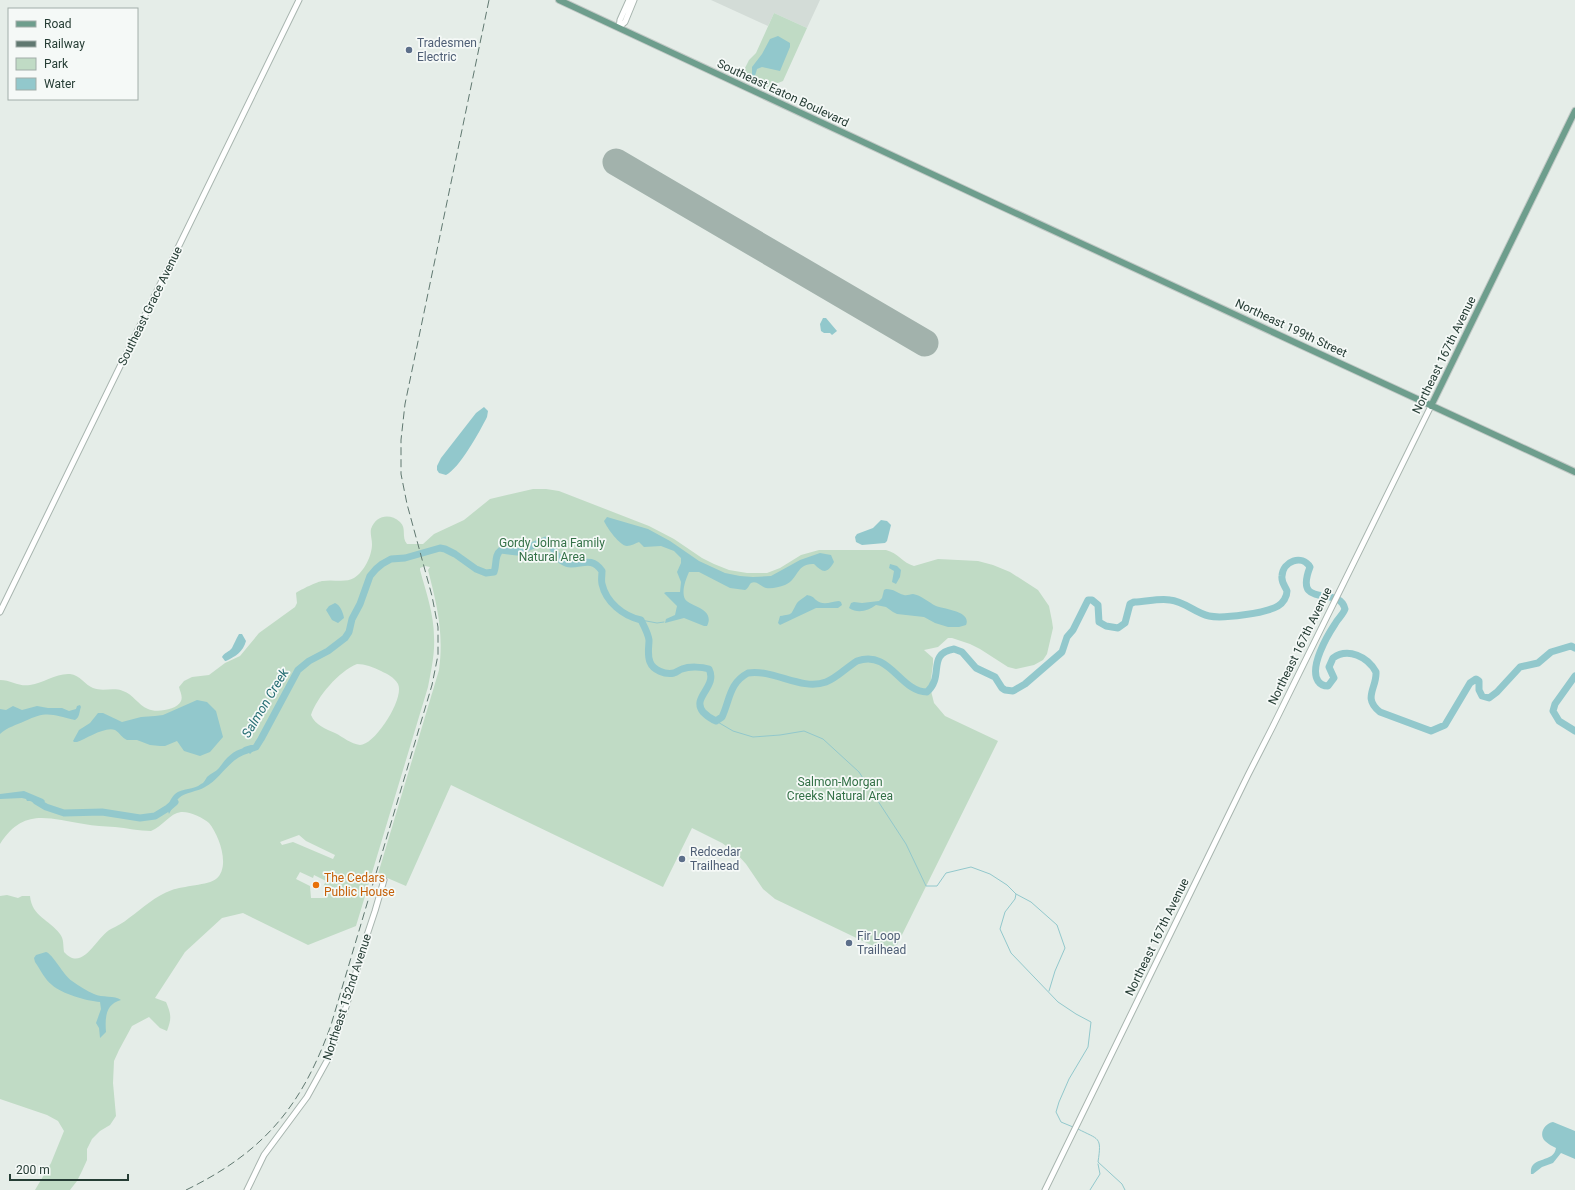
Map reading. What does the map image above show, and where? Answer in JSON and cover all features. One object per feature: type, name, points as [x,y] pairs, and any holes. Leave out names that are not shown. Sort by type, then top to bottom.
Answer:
[{"type":"main road","name":"Southeast Eaton Boulevard","points":[[559,0],[998,205]]},
{"type":"main road","name":"Northeast 167th Avenue","points":[[1431,406],[1575,111]]},
{"type":"main road","name":"Northeast 199th Street","points":[[998,205],[1575,472]]},
{"type":"street","name":"Southeast Grace Avenue","points":[[0,612],[299,0]]},
{"type":"street","points":[[619,27],[620,20],[629,0]]},
{"type":"street","points":[[619,27],[625,22],[634,0]]},
{"type":"street","name":"Northeast 167th Avenue","points":[[1045,1190],[1248,774],[1431,406]]},
{"type":"street","name":"Northeast 152nd Avenue","points":[[247,1190],[264,1155],[308,1095],[328,1059],[346,1006],[384,880]]},
{"type":"shaded area","points":[[711,0],[820,0],[807,28],[774,13],[768,26]]},
{"type":"green space","points":[[774,13],[807,28],[783,81],[765,88],[741,76],[749,60],[756,53]]},
{"type":"green space","points":[[533,489],[559,491],[649,526],[674,539],[702,558],[714,564],[729,570],[747,573],[767,573],[780,568],[801,555],[819,550],[886,550],[894,553],[910,565],[914,566],[938,559],[978,561],[1010,572],[1038,590],[1049,606],[1053,628],[1047,654],[1043,660],[1034,665],[1016,669],[1008,667],[980,649],[952,638],[948,638],[938,647],[924,650],[933,658],[930,687],[934,703],[945,716],[998,741],[892,955],[775,899],[763,889],[746,864],[736,853],[722,843],[692,828],[663,887],[451,785],[406,886],[378,874],[439,670],[441,644],[439,619],[428,570],[430,567],[425,566],[420,568],[420,570],[434,628],[434,650],[428,687],[356,926],[308,945],[243,913],[222,918],[185,952],[155,998],[166,1002],[168,1006],[170,1023],[167,1031],[160,1028],[149,1017],[132,1026],[114,1061],[113,1083],[116,1116],[110,1125],[100,1131],[92,1139],[87,1149],[87,1160],[77,1181],[70,1190],[35,1190],[51,1163],[64,1131],[58,1121],[47,1115],[0,1099],[0,896],[7,895],[18,898],[22,896],[30,896],[31,903],[37,913],[56,929],[61,936],[63,940],[64,952],[71,957],[77,958],[83,956],[89,951],[105,933],[149,902],[176,889],[208,883],[216,879],[223,867],[223,859],[220,843],[209,823],[196,815],[184,812],[173,815],[151,831],[38,818],[28,820],[18,825],[9,832],[0,844],[0,680],[26,685],[35,684],[60,675],[70,674],[77,676],[93,688],[100,690],[116,689],[127,692],[141,705],[148,709],[161,711],[171,709],[179,704],[182,699],[179,687],[184,681],[192,677],[209,675],[225,663],[240,656],[259,633],[295,607],[297,603],[296,593],[321,581],[347,580],[358,575],[364,568],[372,549],[371,529],[373,524],[380,518],[392,517],[400,522],[403,527],[404,538],[407,544],[423,544],[434,534],[464,520],[490,499]],"holes":[[[357,664],[372,667],[390,676],[398,684],[399,691],[393,709],[387,720],[373,737],[366,743],[360,745],[350,742],[321,726],[311,715],[318,700],[336,678],[350,667]],[[299,835],[306,841],[335,855],[333,859],[293,842],[282,845],[280,842]],[[300,872],[313,878],[314,875],[326,881],[323,887],[324,898],[311,898],[310,886],[296,879]]]},
{"type":"water","points":[[778,36],[790,43],[790,47],[780,71],[762,67],[757,69],[755,76],[752,75],[752,67],[762,54],[770,39]]},
{"type":"water","points":[[823,318],[826,318],[837,331],[832,335],[821,331],[820,324]]},
{"type":"water","points":[[484,407],[488,411],[487,417],[463,458],[446,475],[439,473],[437,466],[441,458],[476,413]]},
{"type":"water","points":[[607,517],[648,529],[670,541],[699,561],[725,573],[740,576],[771,576],[800,560],[820,553],[831,555],[834,562],[829,569],[825,571],[814,564],[808,564],[801,569],[790,582],[776,588],[766,588],[753,582],[745,590],[730,588],[699,572],[689,572],[684,585],[685,599],[705,611],[709,620],[707,626],[684,618],[665,623],[666,619],[675,615],[677,606],[664,593],[680,592],[681,582],[677,572],[681,563],[681,558],[674,551],[661,546],[644,547],[639,542],[629,546],[624,545],[614,536],[604,521]]},
{"type":"water","points":[[881,520],[887,521],[891,525],[887,541],[885,543],[862,545],[856,542],[855,537],[857,534],[873,528]]},
{"type":"water","points":[[890,564],[897,566],[901,570],[900,577],[896,584],[892,582],[894,571],[889,568]]},
{"type":"water","points":[[886,589],[905,595],[913,594],[922,597],[936,606],[956,611],[965,617],[967,620],[966,625],[959,627],[948,627],[935,623],[924,617],[897,614],[886,607],[876,605],[863,611],[856,611],[849,608],[851,603],[854,602],[862,603],[879,601],[882,598],[884,590]]},
{"type":"water","points":[[807,595],[821,603],[839,601],[842,605],[838,608],[816,608],[780,625],[778,623],[780,616],[791,613],[798,602]]},
{"type":"water","points":[[335,603],[341,609],[344,618],[338,623],[332,620],[326,610],[329,606]]},
{"type":"water","points":[[239,634],[242,634],[246,641],[243,648],[236,655],[225,661],[222,657],[232,648]]},
{"type":"water","points":[[197,700],[207,702],[216,711],[223,737],[210,752],[200,756],[184,751],[177,741],[165,746],[150,745],[137,740],[127,740],[115,730],[111,729],[101,731],[77,742],[73,741],[79,730],[90,723],[98,713],[103,713],[122,722],[141,717],[163,715]]},
{"type":"water","points":[[80,705],[81,707],[78,717],[75,720],[50,714],[39,716],[12,726],[0,734],[0,709],[6,710],[13,706],[22,710],[37,706],[62,708],[69,711],[76,709],[77,706]]},
{"type":"water","points":[[249,747],[256,748],[250,754],[249,753],[242,756],[230,764],[216,779],[202,789],[182,796],[176,801],[169,814],[169,804],[175,794],[202,784],[207,777],[218,769],[231,754]]},
{"type":"water","points":[[24,791],[43,799],[45,801],[42,806],[22,798],[0,799],[0,794]]},
{"type":"water","points":[[46,952],[52,957],[65,974],[80,987],[97,995],[118,998],[121,1000],[109,1008],[106,1017],[106,1032],[100,1038],[99,1028],[96,1023],[101,1009],[100,1002],[82,999],[68,994],[49,983],[35,962],[34,958],[36,955]]},
{"type":"water","points":[[1553,1122],[1575,1131],[1575,1159],[1561,1153],[1553,1163],[1542,1167],[1531,1174],[1531,1168],[1534,1164],[1554,1153],[1556,1148],[1545,1141],[1542,1135],[1543,1129],[1547,1124]]},
{"type":"waterway","name":"Salmon Creek","points":[[246,750],[256,747],[298,670],[309,661],[328,651],[345,638],[349,632],[352,619],[360,604],[370,576],[376,569],[391,559],[405,558],[440,548],[455,554],[476,569],[486,573],[494,572],[496,557],[501,550],[517,552],[546,540],[550,542],[556,555],[567,564],[587,562],[597,566],[602,571],[602,584],[604,591],[611,602],[622,612],[641,620],[649,640],[648,651],[650,662],[654,667],[667,673],[674,673],[689,667],[709,669],[711,675],[710,681],[700,701],[700,707],[703,712],[716,721],[722,717],[731,692],[737,682],[748,673],[768,674],[797,682],[817,684],[830,680],[857,661],[868,659],[878,661],[887,666],[909,685],[918,690],[927,692],[935,679],[940,656],[954,649],[962,652],[976,668],[995,677],[1002,688],[1013,691],[1025,684],[1062,652],[1067,637],[1073,630],[1088,600],[1092,600],[1098,605],[1099,622],[1106,626],[1118,628],[1125,623],[1130,604],[1134,602],[1161,599],[1175,601],[1199,612],[1215,617],[1255,613],[1272,609],[1283,602],[1287,591],[1282,580],[1283,571],[1289,563],[1298,560],[1307,563],[1310,567],[1306,580],[1307,589],[1312,593],[1335,598],[1341,602],[1345,609],[1336,622],[1320,652],[1316,668],[1318,681],[1322,685],[1328,686],[1334,678],[1329,667],[1333,658],[1345,653],[1357,655],[1368,662],[1376,672],[1371,697],[1375,707],[1380,712],[1431,731],[1445,725],[1470,683],[1476,679],[1479,681],[1479,690],[1482,696],[1489,698],[1497,692],[1520,667],[1538,663],[1551,652],[1571,646],[1575,648]]},
{"type":"waterway","name":"Salmon Creek","points":[[641,620],[657,623],[664,622]]},
{"type":"waterway","name":"Salmon Creek","points":[[1575,676],[1555,704],[1553,711],[1559,721],[1575,731]]},
{"type":"waterway","points":[[716,721],[733,731],[753,737],[804,731],[823,739],[859,772],[906,844],[926,886],[937,886],[946,873],[971,867],[990,874],[1007,885],[1016,894],[1015,899],[1005,912],[1000,929],[1011,953],[1058,1002],[1091,1022],[1088,1047],[1069,1079],[1056,1112],[1061,1122],[1073,1127]]},
{"type":"waterway","name":"Salmon Creek","points":[[36,801],[46,807],[64,813],[102,812],[140,818],[155,816],[175,802]]},
{"type":"waterway","points":[[1016,894],[1031,902],[1057,925],[1065,948],[1055,971],[1049,991]]},
{"type":"waterway","points":[[1078,1129],[1095,1137],[1100,1147],[1098,1162],[1122,1184],[1125,1190]]},
{"type":"waterway","points":[[1090,1190],[1100,1174],[1098,1164]]},
{"type":"runway","points":[[616,162],[925,343]]},
{"type":"railway","points":[[186,1190],[237,1160],[259,1142],[277,1124],[293,1103],[320,1054],[331,1025],[432,685],[438,655],[438,627],[432,596],[407,504],[401,474],[401,440],[405,404],[489,0]]},
{"type":"place","name":"Tradesmen Electric","points":[[409,50]]},
{"type":"place","name":"Redcedar Trailhead","points":[[682,859]]},
{"type":"place","name":"The Cedars Public House","points":[[316,885]]},
{"type":"place","name":"Fir Loop Trailhead","points":[[849,943]]},
{"type":"park label","name":"Gordy Jolma Family Natural Area","points":[[552,550]]},
{"type":"park label","name":"Salmon-Morgan Creeks Natural Area","points":[[840,789]]}]
